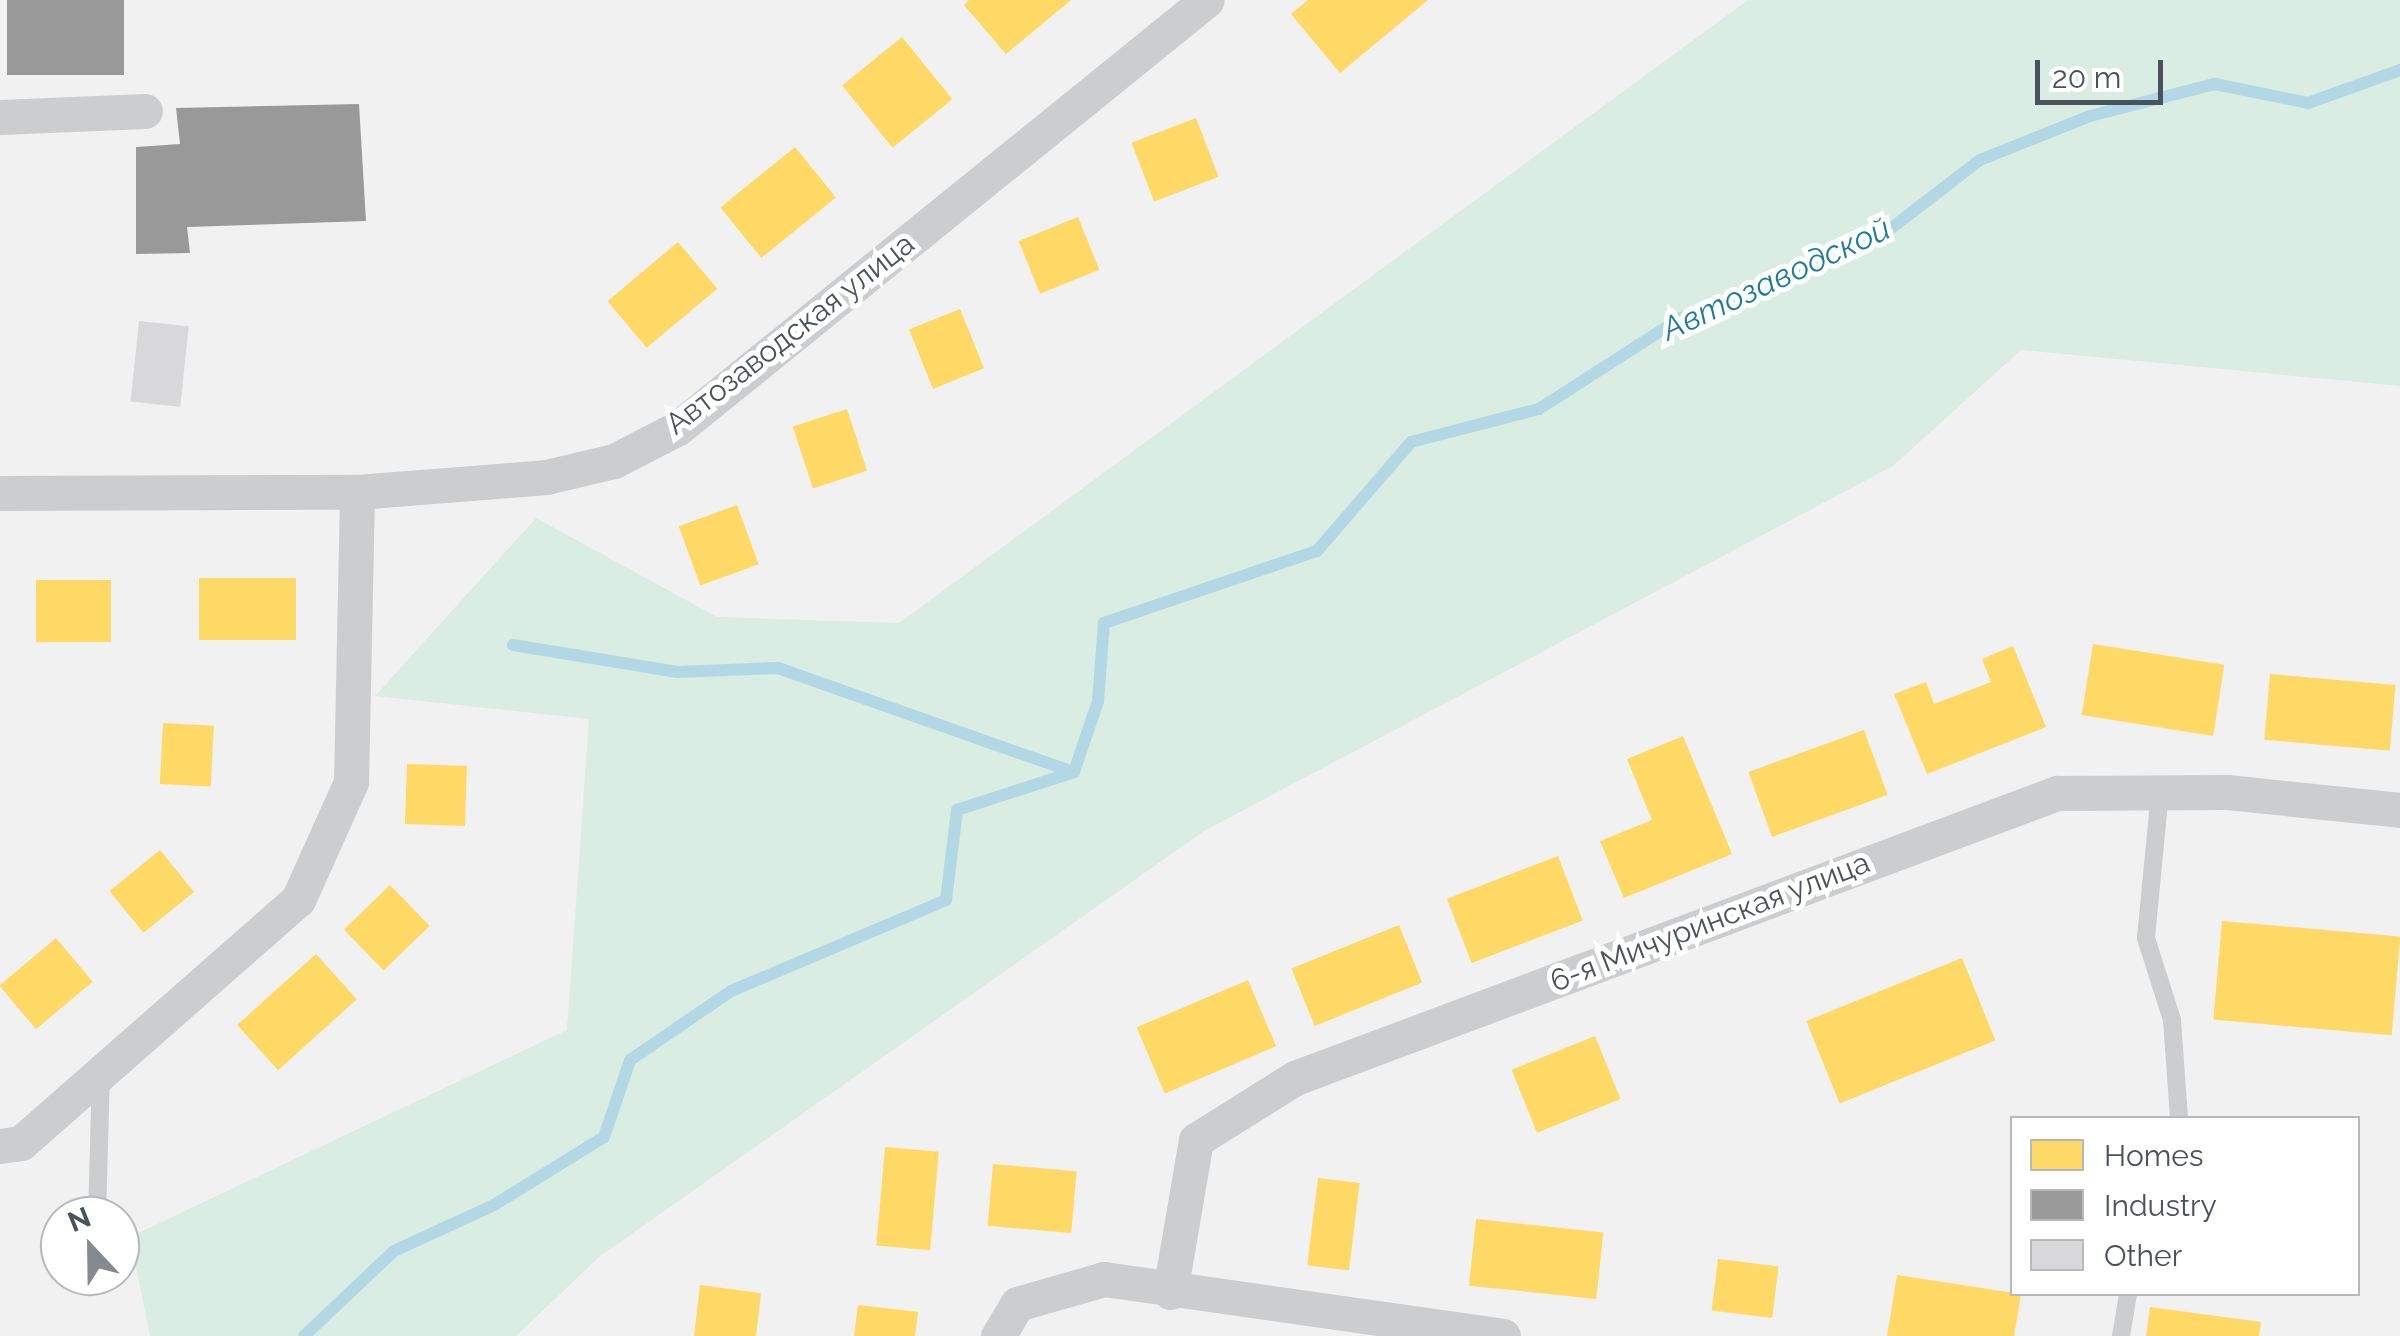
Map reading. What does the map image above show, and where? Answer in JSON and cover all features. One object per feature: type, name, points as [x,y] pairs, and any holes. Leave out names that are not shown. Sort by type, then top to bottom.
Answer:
[{"type":"street","name":"Автозаводская улица","points":[[0,493],[356,492],[546,477],[614,461],[678,428],[1206,0]]},
{"type":"street","points":[[0,117],[145,111]]},
{"type":"street","points":[[0,1146],[21,1143],[298,900],[350,782],[356,492]]},
{"type":"street","name":"6-я Мичуринская улица","points":[[1170,1292],[1196,1140],[1295,1078],[2057,792],[2160,792],[2400,810]]},
{"type":"street","points":[[998,1336],[1018,1304],[1104,1279],[1170,1292],[1502,1336]]},
{"type":"lane","points":[[2160,792],[2146,938],[2172,1020],[2179,1116]]},
{"type":"lane","points":[[98,1196],[101,1073]]},
{"type":"lane","points":[[2121,1336],[2128,1296]]},
{"type":"green space","points":[[1748,0],[2400,0],[2400,386],[2021,350],[1893,466],[1204,831],[599,1257],[516,1336],[150,1336],[140,1286],[140,1232],[567,1030],[589,719],[375,696],[536,518],[717,617],[899,623]]},
{"type":"building: Homes","points":[[969,0],[1071,0],[1006,54],[964,5]]},
{"type":"building: Homes","points":[[1308,0],[1428,0],[1340,73],[1291,14]]},
{"type":"building: Homes","points":[[902,37],[952,99],[893,148],[842,85]]},
{"type":"building: Homes","points":[[1196,118],[1219,177],[1154,202],[1132,143]]},
{"type":"building: Homes","points":[[795,147],[836,198],[761,258],[720,207]]},
{"type":"building: Homes","points":[[1078,217],[1099,270],[1040,294],[1019,241]]},
{"type":"building: Homes","points":[[678,242],[717,289],[647,348],[608,301]]},
{"type":"building: Homes","points":[[960,309],[984,368],[933,389],[909,330]]},
{"type":"building: Homes","points":[[847,409],[867,471],[813,488],[793,427]]},
{"type":"building: Homes","points":[[737,505],[759,564],[700,585],[679,526]]},
{"type":"building: Homes","points":[[199,578],[296,578],[296,640],[199,640]]},
{"type":"building: Homes","points":[[36,580],[111,580],[111,642],[36,642]]},
{"type":"building: Homes","points":[[2093,644],[2224,665],[2213,736],[2082,715]]},
{"type":"building: Homes","points":[[2013,646],[2046,727],[1927,774],[1894,694],[1926,682],[1934,704],[1991,682],[1982,659]]},
{"type":"building: Homes","points":[[2270,674],[2396,685],[2390,751],[2264,740]]},
{"type":"building: Homes","points":[[163,723],[214,726],[211,787],[160,784]]},
{"type":"building: Homes","points":[[1864,730],[1888,795],[1772,837],[1748,772]]},
{"type":"building: Homes","points":[[1683,736],[1732,854],[1624,898],[1600,841],[1652,820],[1627,759]]},
{"type":"building: Homes","points":[[407,764],[467,766],[465,826],[405,824]]},
{"type":"building: Homes","points":[[160,850],[194,892],[143,933],[109,891]]},
{"type":"building: Homes","points":[[1558,856],[1583,920],[1472,963],[1447,899]]},
{"type":"building: Homes","points":[[390,885],[430,926],[384,970],[344,929]]},
{"type":"building: Homes","points":[[2222,921],[2400,937],[2392,1035],[2213,1020]]},
{"type":"building: Homes","points":[[1399,925],[1422,982],[1315,1026],[1291,968]]},
{"type":"building: Homes","points":[[56,938],[93,982],[36,1029],[0,985]]},
{"type":"building: Homes","points":[[316,954],[357,999],[278,1070],[237,1025]]},
{"type":"building: Homes","points":[[1962,958],[1995,1041],[1840,1103],[1806,1021]]},
{"type":"building: Homes","points":[[1248,980],[1276,1046],[1165,1094],[1137,1027]]},
{"type":"building: Homes","points":[[1595,1036],[1620,1099],[1537,1133],[1512,1070]]},
{"type":"building: Homes","points":[[885,1147],[939,1152],[930,1250],[876,1246]]},
{"type":"building: Homes","points":[[993,1164],[1077,1171],[1071,1233],[988,1226]]},
{"type":"building: Homes","points":[[1318,1178],[1360,1183],[1349,1270],[1307,1265]]},
{"type":"building: Homes","points":[[1476,1219],[1603,1232],[1596,1299],[1469,1286]]},
{"type":"building: Homes","points":[[1718,1259],[1779,1266],[1772,1318],[1712,1311]]},
{"type":"building: Homes","points":[[1897,1275],[2021,1296],[2014,1336],[1887,1336]]},
{"type":"building: Homes","points":[[700,1285],[761,1293],[756,1336],[694,1336]]},
{"type":"building: Homes","points":[[858,1305],[918,1312],[915,1336],[854,1336]]},
{"type":"building: Homes","points":[[2150,1307],[2261,1322],[2259,1336],[2146,1336]]},
{"type":"building: Industry","points":[[7,0],[124,0],[124,75],[7,75]]},
{"type":"building: Industry","points":[[359,104],[366,221],[187,227],[190,253],[136,254],[136,147],[180,144],[176,108]]},
{"type":"building: Other","points":[[139,321],[189,326],[180,407],[131,402]]},
{"type":"waterway","name":"Автозаводской","points":[[304,1336],[394,1251],[494,1205],[604,1137],[630,1060],[731,991],[946,900],[957,810],[1074,772],[1098,701],[1104,623],[1317,551],[1411,442],[1539,409],[1679,319],[1889,230],[1980,160],[2090,116],[2215,84],[2308,103],[2400,70]]},
{"type":"waterway","points":[[513,645],[678,672],[778,668],[1074,772]]}]
